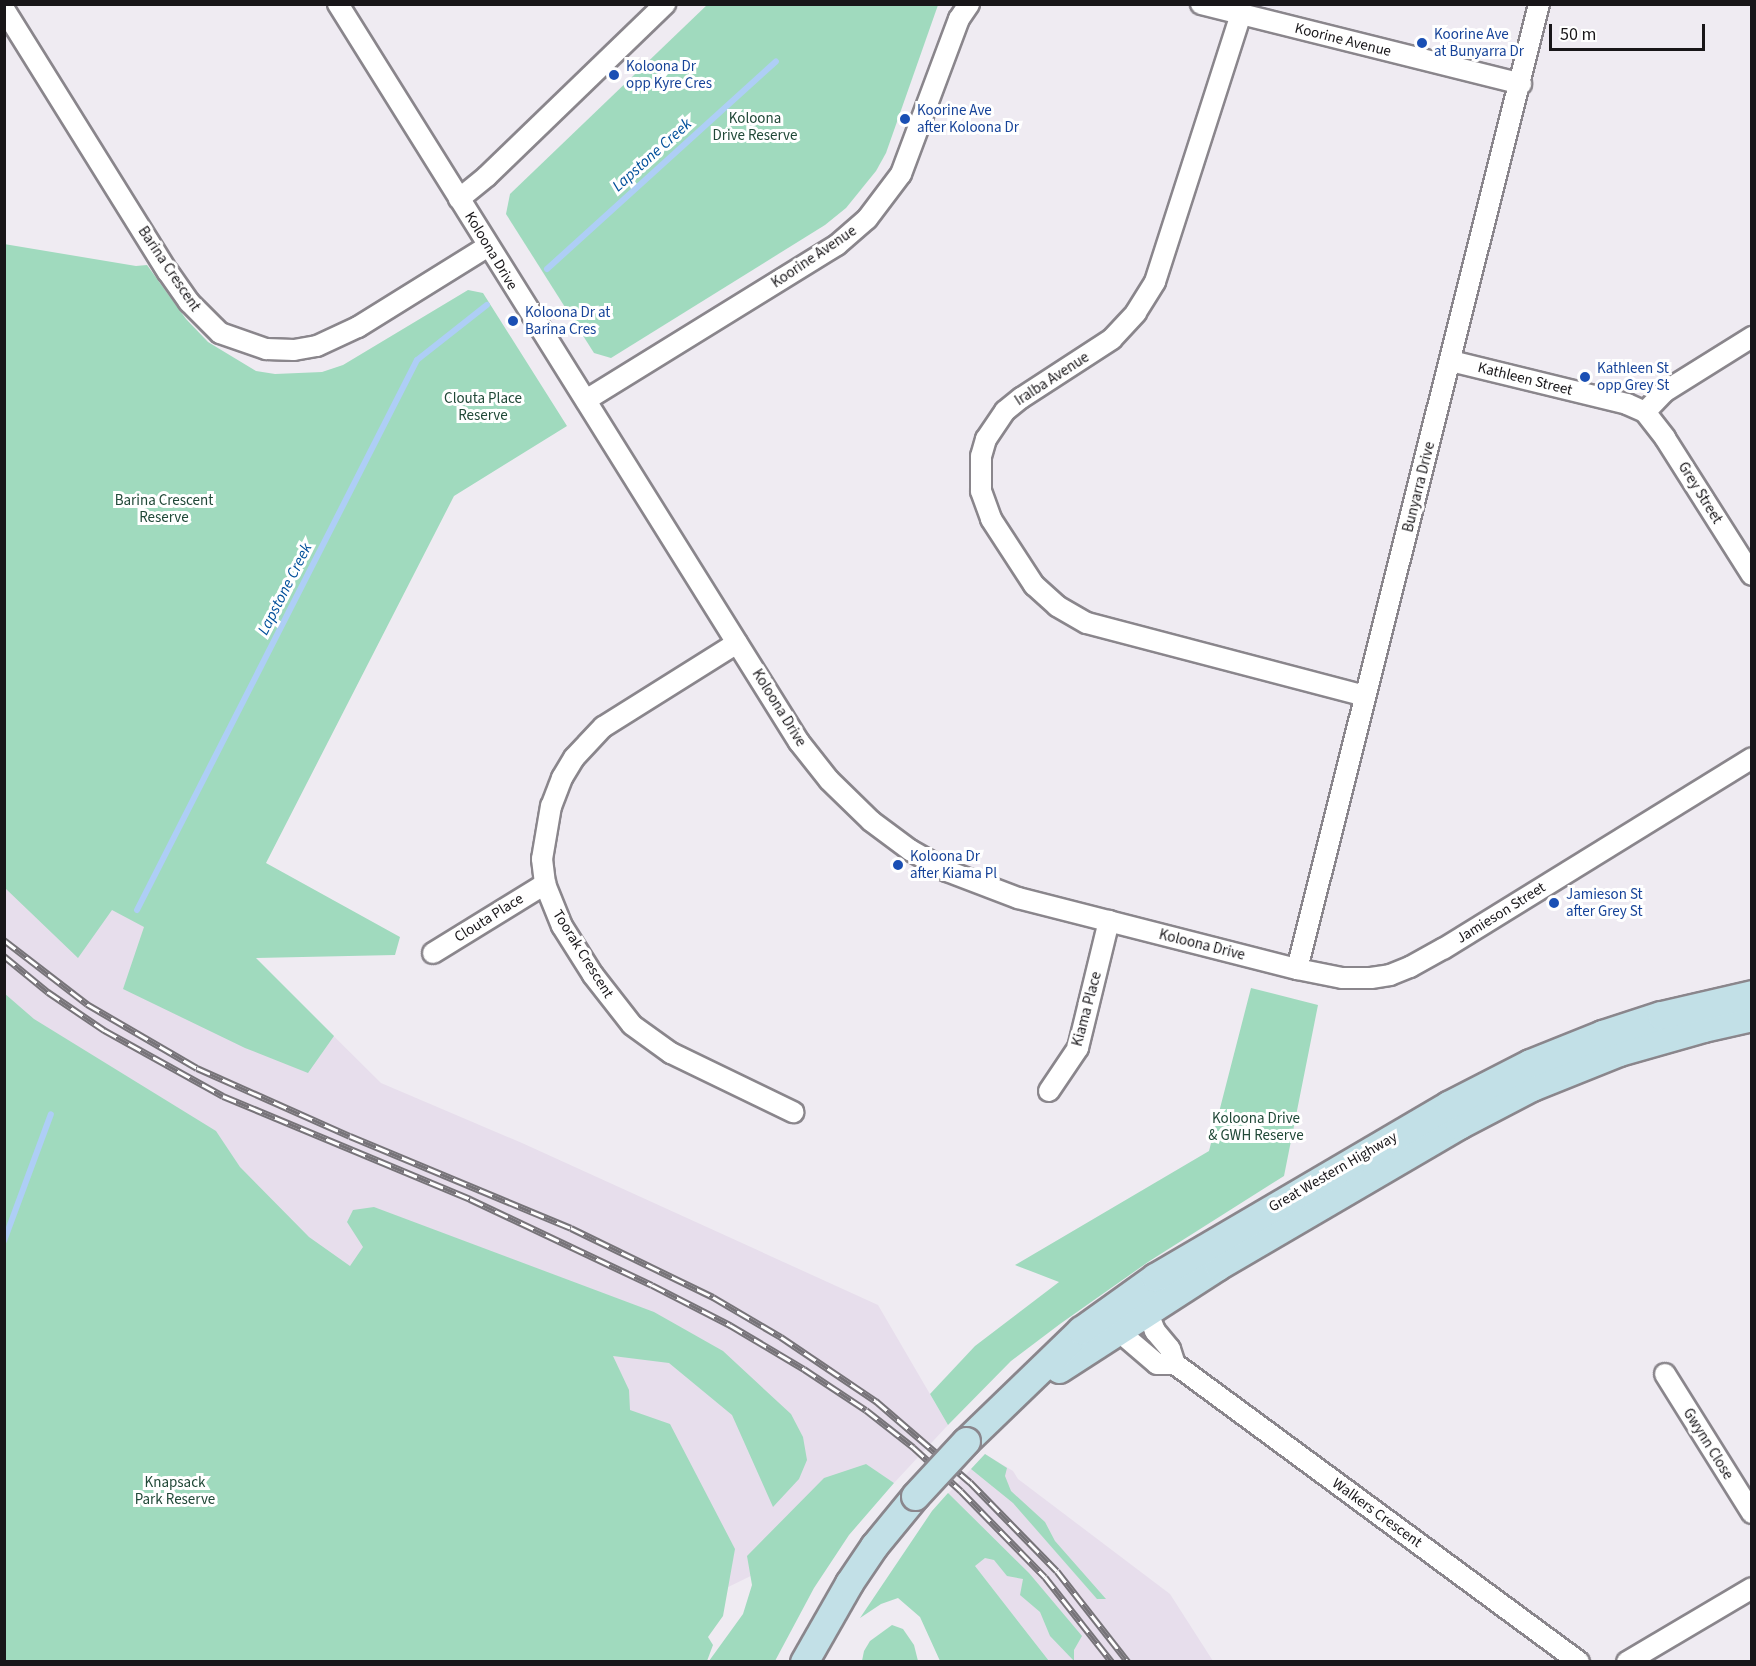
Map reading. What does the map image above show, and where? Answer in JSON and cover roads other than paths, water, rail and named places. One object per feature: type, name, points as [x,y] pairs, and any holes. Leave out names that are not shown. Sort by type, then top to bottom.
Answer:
[{"type":"main road","name":"Great Western Highway","points":[[804,1662],[849,1583],[874,1546],[915,1496],[1041,1365],[1109,1322],[1155,1277],[1448,1105],[1530,1063],[1602,1034],[1651,1018],[1752,994]]},
{"type":"main road","name":"Great Western Highway","points":[[1109,1322],[1148,1311],[1218,1266],[1449,1131],[1532,1087],[1619,1052],[1703,1028],[1752,1017]]},
{"type":"street","name":"Koloona Drive","points":[[338,4],[737,643],[817,767],[854,806],[891,836],[928,860],[972,883],[1018,898],[1297,969]]},
{"type":"street","name":"Koloona Drive","points":[[459,199],[487,176],[665,4]]},
{"type":"street","name":"Koorine Avenue","points":[[586,400],[837,245],[867,219],[901,174],[959,20],[969,4]]},
{"type":"street","name":"Koorine Avenue","points":[[1201,4],[1521,84]]},
{"type":"street","name":"Bunyarra Drive","points":[[1297,969],[1521,84],[1539,4]]},
{"type":"street","name":"Barina Crescent","points":[[4,9],[168,272],[189,302],[220,333],[266,348],[294,350],[317,346],[358,327],[488,246]]},
{"type":"street","name":"Iralba Avenue","points":[[1241,14],[1155,282],[1136,313],[1112,339],[1021,398],[1005,411],[986,439],[981,456],[981,491],[991,519],[1034,585],[1057,606],[1078,618],[1104,629],[1365,696]]},
{"type":"street","points":[[1645,412],[1664,392],[1752,337]]},
{"type":"street","name":"Kathleen Street","points":[[1451,361],[1627,404],[1645,412]]},
{"type":"street","name":"Grey Street","points":[[1645,412],[1665,438],[1752,575]]},
{"type":"street","name":"Toorak Crescent","points":[[737,643],[603,728],[574,758],[562,778],[551,806],[543,857],[545,884],[562,926],[592,975],[632,1025],[671,1053],[793,1112]]},
{"type":"street","name":"Jamieson Street","points":[[1297,969],[1356,979],[1390,975],[1410,967],[1752,758]]},
{"type":"street","name":"Clouta Place","points":[[433,953],[545,884]]},
{"type":"street","name":"Kiama Place","points":[[1049,1091],[1078,1048],[1109,921]]},
{"type":"street","name":"Walkers Crescent","points":[[1148,1311],[1155,1331],[1170,1349],[1175,1364],[1579,1662]]},
{"type":"street","name":"Walkers Crescent","points":[[1109,1322],[1157,1364],[1175,1364]]},
{"type":"street","name":"Gwynn Close","points":[[1665,1374],[1752,1513]]},
{"type":"street","points":[[1627,1662],[1752,1588]]},
{"type":"waterway","name":"Lapstone Creek","points":[[547,269],[776,61]]},
{"type":"waterway","name":"Lapstone Creek","points":[[137,910],[417,360],[487,305]]},
{"type":"waterway","name":"Lapstone Creek","points":[[4,1241],[51,1114]]},
{"type":"railway","points":[[4,940],[87,1004],[197,1068],[350,1136],[571,1228],[713,1297],[781,1337],[876,1401],[970,1482],[1057,1571],[1128,1662]]},
{"type":"railway","points":[[4,956],[48,992],[104,1030],[223,1096],[470,1199],[652,1285],[730,1325],[804,1369],[866,1410],[913,1447],[961,1491],[1045,1577],[1112,1662]]},
{"type":"place","name":"Koorine Ave at Bunyarra Dr","points":[[1422,43]]},
{"type":"place","name":"Koloona Dr opp Kyre Cres","points":[[614,75]]},
{"type":"place","name":"Koorine Ave after Koloona Dr","points":[[905,119]]},
{"type":"place","name":"Koloona Dr at Barina Cres","points":[[513,321]]},
{"type":"place","name":"Kathleen St opp Grey St","points":[[1585,377]]},
{"type":"place","name":"Koloona Dr after Kiama Pl","points":[[898,865]]},
{"type":"place","name":"Jamieson St after Grey St","points":[[1554,903]]},
{"type":"park label","name":"Koloona Drive Reserve","points":[[755,126]]},
{"type":"park label","name":"Clouta Place Reserve","points":[[483,406]]},
{"type":"park label","name":"Barina Crescent Reserve","points":[[164,508]]},
{"type":"park label","name":"Koloona Drive & GWH Reserve","points":[[1256,1126]]},
{"type":"park label","name":"Knapsack Park Reserve","points":[[175,1490]]}]
